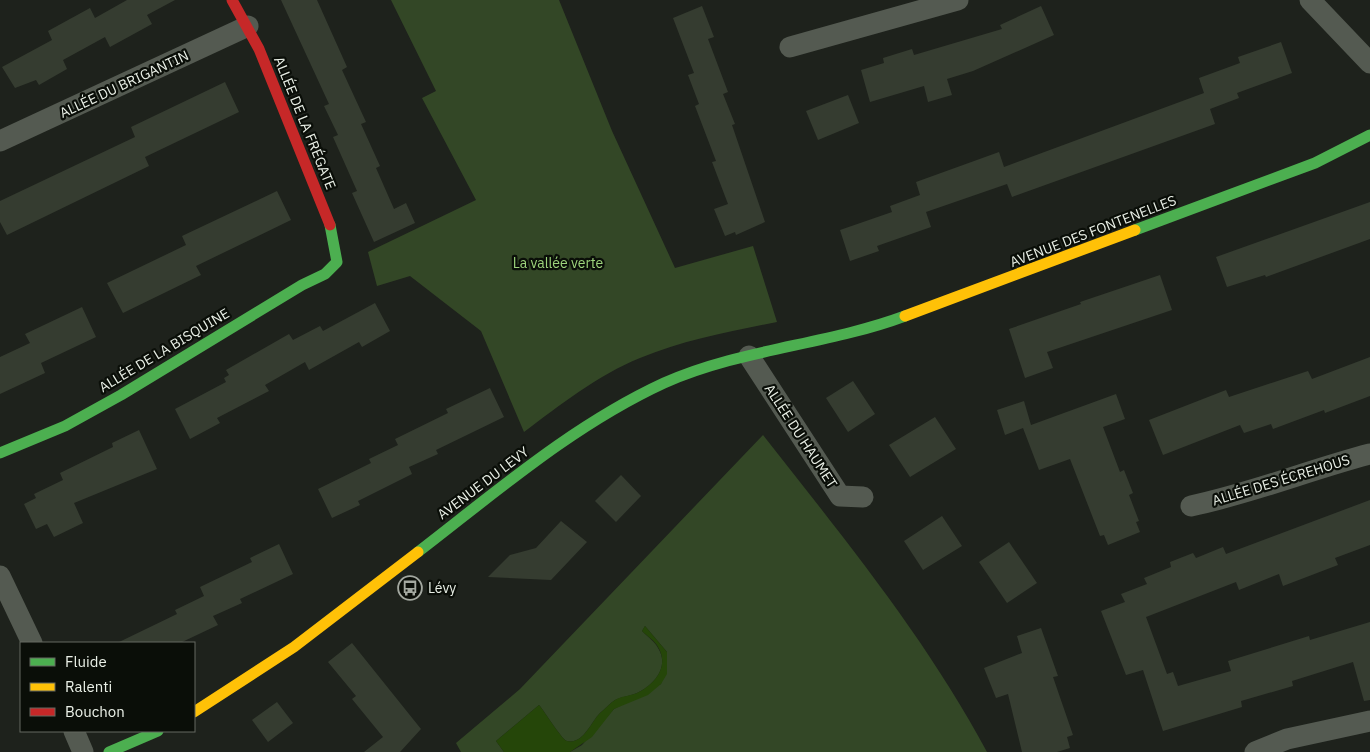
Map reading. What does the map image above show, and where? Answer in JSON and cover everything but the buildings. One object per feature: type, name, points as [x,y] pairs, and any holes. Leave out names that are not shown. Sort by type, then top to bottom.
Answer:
[{"type":"street","name":"ALLÉE DE LA FRÉGATE","points":[[232,0],[248,26],[330,226],[337,262]]},
{"type":"street","points":[[790,47],[958,0]]},
{"type":"street","points":[[1310,0],[1370,63]]},
{"type":"street","name":"ALLÉE DU BRIGANTIN","points":[[0,141],[248,26]]},
{"type":"street","name":"AVENUE DES FONTENELLES","points":[[820,340],[897,319],[1004,281],[1315,163],[1370,135]]},
{"type":"street","name":"ALLÉE DE LA BISQUINE","points":[[0,453],[65,426],[121,395],[302,285],[325,274],[337,262]]},
{"type":"street","name":"AVENUE DU LEVY","points":[[195,711],[294,647],[548,452],[614,409],[664,383],[707,368],[749,356],[820,340]]},
{"type":"street","name":"ALLÉE DU HAUMET","points":[[749,356],[840,496],[863,497]]},
{"type":"street","name":"ALLÉE DES ÉCREHOUS","points":[[1191,506],[1235,497],[1338,462],[1370,454]]},
{"type":"street","points":[[0,576],[32,642]]},
{"type":"street","points":[[1254,752],[1287,739],[1370,721]]},
{"type":"street","points":[[74,732],[83,752]]},
{"type":"street","points":[[109,752],[156,732]]},
{"type":"green space","name":"La vallée verte","points":[[391,0],[559,0],[612,131],[675,268],[753,246],[777,322],[691,341],[640,358],[594,382],[524,432],[481,331],[410,276],[377,286],[368,252],[476,200],[422,98],[436,91]]},
{"type":"green space","points":[[763,435],[853,550],[910,628],[938,669],[987,752],[570,752],[582,745],[614,709],[661,684],[667,652],[645,626],[642,631],[655,644],[661,655],[662,662],[658,675],[643,690],[611,703],[600,713],[578,740],[567,741],[539,705],[496,741],[504,752],[461,752],[456,743],[520,689]]},
{"type":"shaded area","points":[[645,626],[667,652],[667,674],[661,684],[648,695],[614,709],[592,737],[570,752],[504,752],[496,741],[539,705],[565,739],[573,741],[578,740],[586,732],[600,713],[613,701],[637,693],[649,685],[658,674],[662,662],[657,645],[642,631]]},
{"type":"traffic: fast","points":[[1135,230],[1315,163],[1370,135]]},
{"type":"traffic: fast","points":[[0,453],[65,426],[121,395],[302,285],[325,274],[337,262],[330,225]]},
{"type":"traffic: fast","points":[[418,552],[506,483],[567,439],[598,419],[664,383],[723,362],[845,334],[905,316]]},
{"type":"traffic: fast","points":[[109,752],[156,732]]},
{"type":"traffic: slow","points":[[905,316],[1135,230]]},
{"type":"traffic: slow","points":[[195,711],[294,647],[418,552]]},
{"type":"traffic: jam","points":[[232,0],[259,49],[330,225]]},
{"type":"place","name":"Lévy","points":[[410,588]]}]
